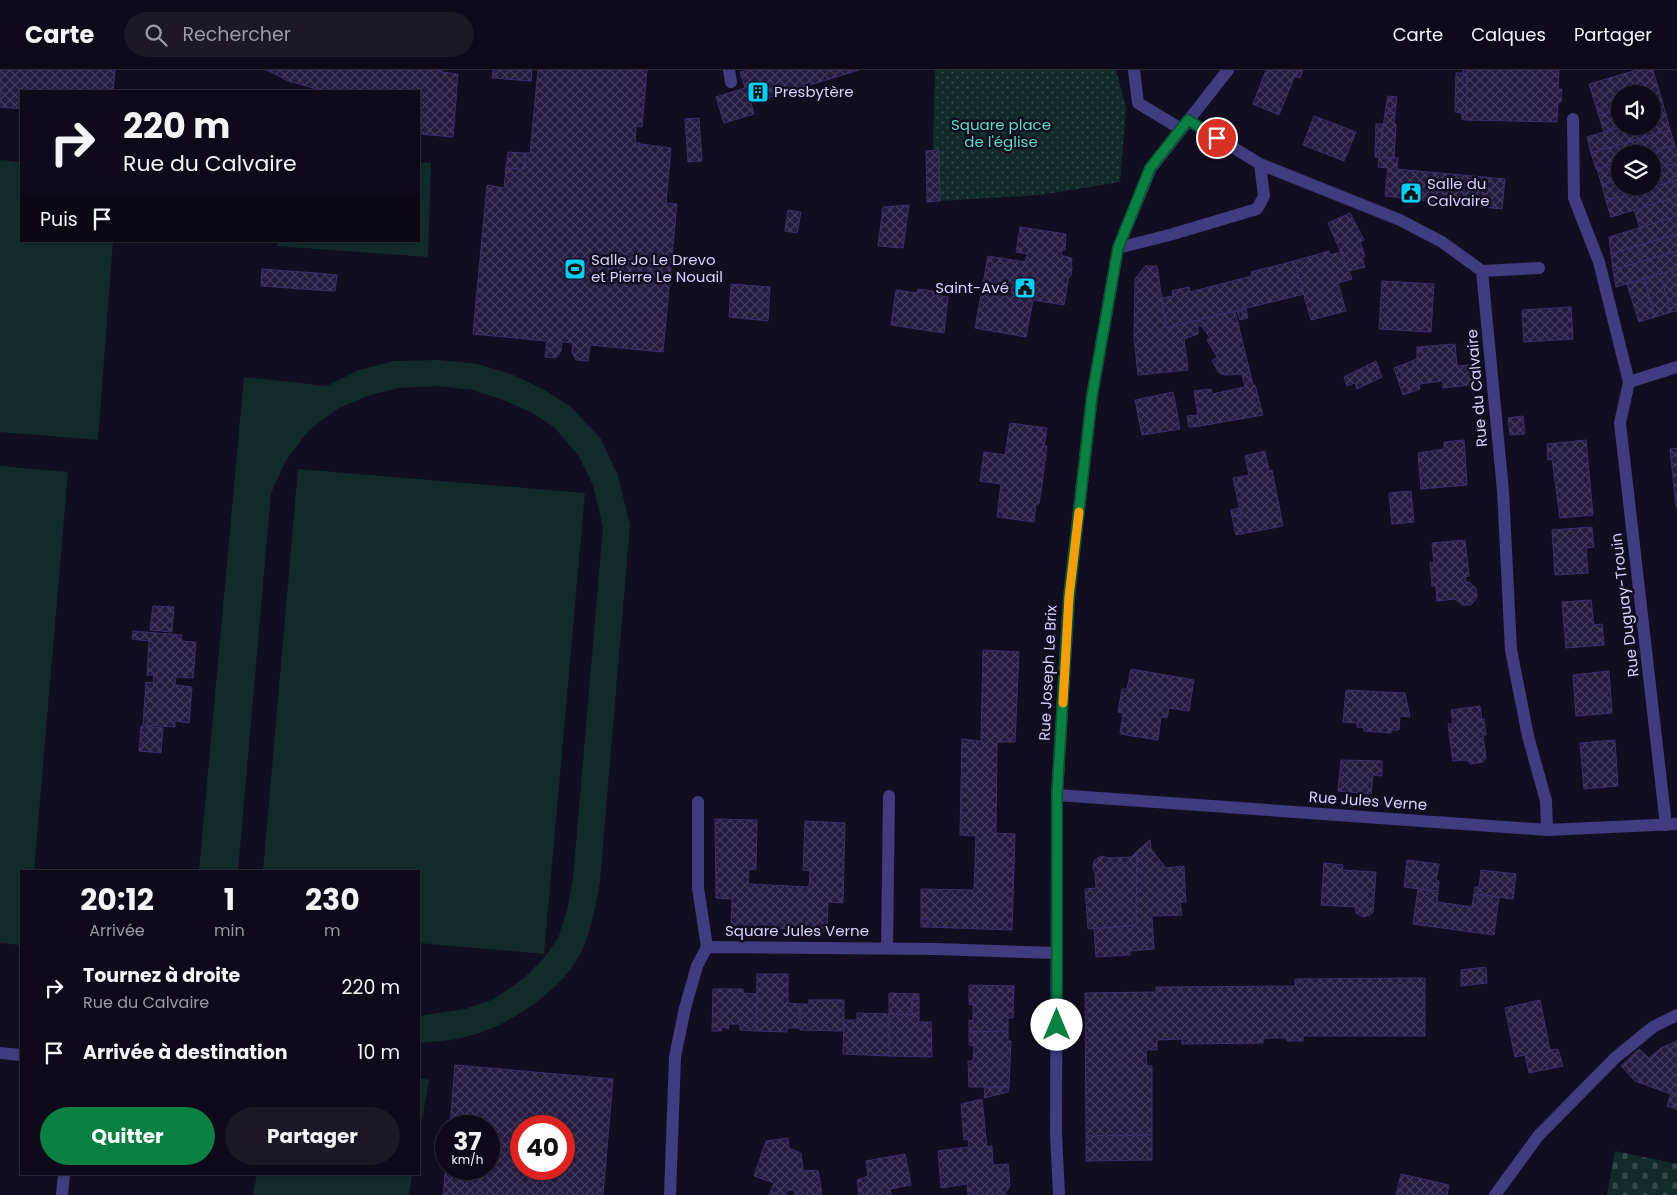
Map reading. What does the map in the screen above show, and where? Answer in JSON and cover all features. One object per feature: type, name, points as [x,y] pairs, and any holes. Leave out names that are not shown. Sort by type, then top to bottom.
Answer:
[{"type":"street","points":[[1134,70],[1138,103],[1260,164],[1400,220],[1442,242],[1482,271],[1539,268]]},
{"type":"street","name":"Rue Joseph Le Brix","points":[[1059,1195],[1056,1134],[1057,795],[1069,597],[1092,396],[1118,248],[1150,168],[1228,70]]},
{"type":"street","points":[[1574,119],[1574,198],[1599,262],[1629,382],[1677,367]]},
{"type":"street","points":[[1118,248],[1257,209],[1264,196],[1260,164]]},
{"type":"street","name":"Rue du Calvaire","points":[[1482,271],[1503,492],[1511,650],[1528,736],[1546,801],[1547,830]]},
{"type":"street","name":"Rue Duguay-Trouin","points":[[1629,382],[1620,422],[1672,825]]},
{"type":"street","name":"Rue Jules Verne","points":[[1057,795],[1547,830],[1672,825]]},
{"type":"street","name":"Square Jules Verne","points":[[887,948],[889,796]]},
{"type":"street","name":"Square Jules Verne","points":[[670,1195],[675,1057],[685,1008],[697,966],[707,947],[698,888],[698,802]]},
{"type":"street","name":"Square Jules Verne","points":[[707,947],[887,948],[1057,953]]},
{"type":"street","points":[[1495,1195],[1539,1135],[1615,1058],[1654,1027],[1677,1015]]},
{"type":"street","points":[[0,1053],[20,1054]]},
{"type":"street","points":[[62,1195],[64,1175]]},
{"type":"green space","name":"Square place de l'église","points":[[935,70],[1116,70],[1126,108],[1120,182],[1041,195],[940,201],[933,151]]},
{"type":"green space","points":[[0,160],[20,162],[20,242],[113,242],[98,440],[0,432]]},
{"type":"green space","points":[[420,162],[431,163],[428,257],[277,246],[278,242],[420,242]]},
{"type":"green space","points":[[439,360],[478,364],[513,375],[543,389],[571,407],[601,439],[618,476],[630,525],[600,881],[591,924],[583,948],[576,962],[552,990],[504,1023],[466,1037],[423,1043],[420,1043],[420,1016],[465,1009],[494,999],[523,979],[545,957],[558,938],[568,907],[573,878],[603,527],[593,485],[578,455],[554,427],[531,412],[503,400],[473,390],[438,386],[398,388],[367,396],[337,409],[308,431],[285,462],[271,493],[238,870],[199,870],[244,377],[327,386],[359,370],[394,361]]},
{"type":"green space","points":[[0,466],[68,472],[34,870],[20,870],[20,945],[0,943]]},
{"type":"green space","points":[[298,469],[585,493],[544,954],[420,943],[420,870],[263,870]]},
{"type":"green space","points":[[420,1078],[429,1080],[420,1131]]},
{"type":"green space","points":[[1615,1151],[1677,1164],[1677,1195],[1607,1195]]},
{"type":"green space","points":[[257,1175],[412,1175],[409,1195],[253,1195]]},
{"type":"building","points":[[0,70],[115,70],[113,90],[20,90],[20,109],[0,107]]},
{"type":"building","points":[[267,70],[442,70],[442,72],[458,74],[453,137],[420,134],[420,90],[320,90],[288,81]]},
{"type":"building","points":[[493,70],[532,70],[531,81],[492,78]]},
{"type":"building","name":"Salle Jo Le Drevo et Pierre Le Nouail","points":[[538,70],[647,70],[642,127],[636,126],[635,143],[640,143],[639,150],[641,144],[671,148],[666,203],[677,204],[663,352],[590,345],[588,361],[576,360],[572,352],[573,343],[562,342],[561,351],[556,358],[545,357],[547,341],[473,334],[487,185],[504,188],[506,168],[524,169],[525,153],[530,153]]},
{"type":"building","name":"Presbytère","points":[[747,70],[859,70],[751,103],[754,114],[724,123],[716,97],[745,88],[740,72]]},
{"type":"building","points":[[1266,70],[1297,70],[1279,115],[1253,104]]},
{"type":"building","points":[[1297,70],[1303,70],[1300,78],[1294,76]]},
{"type":"building","points":[[1463,70],[1467,70],[1466,120],[1462,119],[1462,113],[1455,112],[1456,73],[1463,73]]},
{"type":"building","points":[[1467,70],[1559,70],[1558,89],[1562,89],[1561,102],[1558,102],[1557,122],[1466,120]]},
{"type":"building","points":[[1637,70],[1653,70],[1657,85],[1611,85],[1611,113],[1599,116],[1589,84]]},
{"type":"building","points":[[1388,96],[1397,97],[1395,114],[1385,113]]},
{"type":"building","points":[[1661,97],[1666,114],[1661,115]]},
{"type":"building","points":[[1385,113],[1395,114],[1394,158],[1379,158]]},
{"type":"building","points":[[1611,113],[1611,130],[1604,132],[1599,116]]},
{"type":"building","points":[[1666,114],[1670,130],[1661,133],[1661,115]]},
{"type":"building","points":[[1314,116],[1356,132],[1344,161],[1303,145]]},
{"type":"building","points":[[699,118],[702,161],[688,162],[685,119]]},
{"type":"building","points":[[1376,124],[1383,124],[1379,158],[1375,157]]},
{"type":"building","points":[[1611,130],[1611,135],[1653,135],[1618,145],[1611,145],[1611,147],[1591,153],[1587,137]]},
{"type":"building","points":[[1670,130],[1675,145],[1661,149],[1661,145],[1618,145],[1653,135],[1661,135],[1661,133]]},
{"type":"building","points":[[1675,145],[1677,163],[1661,167],[1661,149]]},
{"type":"building","points":[[1611,147],[1611,165],[1596,169],[1591,153]]},
{"type":"building","points":[[939,150],[940,201],[927,202],[926,151]]},
{"type":"building","points":[[508,152],[525,153],[524,169],[506,168]]},
{"type":"building","points":[[1379,158],[1398,158],[1397,169],[1505,179],[1502,209],[1385,196],[1388,168],[1378,167]]},
{"type":"building","points":[[1677,163],[1677,180],[1661,185],[1661,167]]},
{"type":"building","points":[[1611,165],[1611,182],[1602,185],[1597,169]]},
{"type":"building","points":[[1677,180],[1677,197],[1611,217],[1606,201],[1626,195],[1661,195],[1661,185]]},
{"type":"building","points":[[1611,182],[1611,195],[1626,195],[1606,201],[1602,185]]},
{"type":"building","points":[[1677,197],[1677,216],[1640,228],[1634,210]]},
{"type":"building","points":[[909,205],[903,248],[878,246],[883,207]]},
{"type":"building","points":[[788,210],[801,212],[797,233],[785,231]]},
{"type":"building","points":[[1350,213],[1364,240],[1360,242],[1365,256],[1362,258],[1365,267],[1349,271],[1328,223]]},
{"type":"building","points":[[1677,216],[1677,234],[1611,254],[1609,237]]},
{"type":"building","name":"Saint-Avé","points":[[1020,227],[1066,234],[1065,250],[1062,250],[1061,255],[1072,258],[1072,266],[1064,305],[1033,300],[1026,337],[975,328],[988,256],[1025,262],[1027,254],[1016,252]]},
{"type":"building","points":[[1677,234],[1677,251],[1613,270],[1611,254]]},
{"type":"building","points":[[1329,251],[1330,255],[1341,252],[1352,279],[1338,283],[1346,311],[1311,320],[1294,261]]},
{"type":"building","points":[[1677,251],[1677,269],[1616,287],[1613,270]]},
{"type":"building","points":[[1294,261],[1304,294],[1166,328],[1161,298],[1173,296],[1172,291],[1189,287],[1190,292],[1252,276],[1251,272]]},
{"type":"building","points":[[1145,266],[1157,266],[1166,328],[1235,311],[1253,385],[1255,385],[1263,415],[1200,426],[1194,391],[1211,389],[1212,394],[1245,387],[1242,374],[1225,375],[1219,373],[1212,361],[1217,357],[1207,340],[1210,338],[1201,325],[1198,326],[1198,334],[1184,339],[1188,370],[1138,375],[1134,338],[1135,279]]},
{"type":"building","points":[[262,269],[317,273],[316,290],[261,286]]},
{"type":"building","points":[[1677,269],[1677,311],[1671,312],[1660,274]]},
{"type":"building","points":[[317,273],[337,275],[335,291],[316,290]]},
{"type":"building","points":[[1660,274],[1671,312],[1655,317],[1644,279]]},
{"type":"building","points":[[1644,279],[1655,317],[1639,322],[1627,284]]},
{"type":"building","points":[[1382,281],[1434,284],[1431,332],[1379,329]]},
{"type":"building","points":[[731,284],[770,287],[768,321],[729,317]]},
{"type":"building","points":[[918,289],[934,291],[934,295],[948,297],[944,333],[891,325],[896,290],[917,293]]},
{"type":"building","points":[[1571,307],[1573,339],[1524,342],[1522,310]]},
{"type":"building","points":[[1246,309],[1248,318],[1240,320],[1237,311]]},
{"type":"building","points":[[1455,344],[1457,366],[1478,364],[1480,384],[1476,382],[1470,385],[1443,388],[1443,381],[1419,384],[1420,389],[1403,395],[1394,368],[1417,359],[1417,347]]},
{"type":"building","points":[[1376,361],[1382,377],[1357,389],[1355,383],[1347,386],[1344,377]]},
{"type":"building","points":[[1173,392],[1180,429],[1142,435],[1135,400]]},
{"type":"building","points":[[1198,415],[1200,426],[1189,427],[1187,416]]},
{"type":"building","points":[[1523,416],[1525,434],[1510,435],[1508,418]]},
{"type":"building","points":[[1010,423],[1047,428],[1044,446],[1047,446],[1042,484],[1039,504],[1036,504],[1034,522],[997,517],[1001,484],[980,481],[984,452],[1005,455]]},
{"type":"building","points":[[1464,440],[1467,485],[1421,489],[1418,453],[1444,449],[1444,442]]},
{"type":"building","points":[[1586,440],[1593,515],[1560,518],[1552,459],[1548,460],[1547,444]]},
{"type":"building","points":[[1677,448],[1677,477],[1673,477],[1670,449]]},
{"type":"building","points":[[1265,451],[1269,471],[1272,470],[1283,526],[1236,535],[1232,517],[1241,515],[1233,478],[1249,475],[1245,456]]},
{"type":"building","points":[[1673,477],[1677,477],[1677,507],[1676,507]]},
{"type":"building","points":[[1411,491],[1414,522],[1392,524],[1389,493]]},
{"type":"building","points":[[1239,508],[1241,515],[1232,517],[1231,510]]},
{"type":"building","points":[[1592,527],[1594,547],[1586,548],[1588,573],[1555,575],[1552,530]]},
{"type":"building","points":[[1465,540],[1469,576],[1465,577],[1466,582],[1469,582],[1476,588],[1477,597],[1471,605],[1462,605],[1455,599],[1437,601],[1436,586],[1432,586],[1430,562],[1434,563],[1432,543]]},
{"type":"building","points":[[1591,600],[1594,625],[1602,624],[1604,645],[1566,648],[1562,602]]},
{"type":"building","points":[[153,606],[174,607],[172,632],[150,630]]},
{"type":"building","points":[[133,631],[182,635],[181,641],[196,642],[193,678],[176,677],[175,685],[192,687],[189,723],[175,721],[175,727],[143,725],[146,682],[153,683],[154,675],[147,675],[149,641],[132,639]]},
{"type":"building","points":[[983,650],[1019,652],[1015,742],[997,742],[996,833],[1015,834],[1012,930],[928,927],[928,919],[921,919],[921,889],[974,890],[976,836],[960,835],[962,739],[981,741]]},
{"type":"building","points":[[1131,669],[1194,680],[1189,711],[1169,708],[1167,718],[1161,717],[1158,740],[1120,734],[1123,713],[1118,712],[1122,689],[1127,689]]},
{"type":"building","points":[[1609,671],[1612,713],[1576,716],[1573,675]]},
{"type":"building","points":[[1346,690],[1405,693],[1410,717],[1400,716],[1399,730],[1391,730],[1391,733],[1364,731],[1364,728],[1357,727],[1357,723],[1343,722]]},
{"type":"building","points":[[1480,706],[1486,735],[1483,735],[1486,758],[1483,762],[1471,764],[1466,760],[1453,761],[1448,724],[1453,724],[1451,710]]},
{"type":"building","points":[[141,726],[163,728],[161,753],[139,751]]},
{"type":"building","points":[[1615,740],[1618,786],[1584,789],[1580,743]]},
{"type":"building","points":[[1341,760],[1382,761],[1382,776],[1373,775],[1371,794],[1338,791]]},
{"type":"building","points":[[715,819],[757,820],[756,869],[749,870],[748,884],[809,887],[810,871],[803,870],[805,821],[845,823],[843,903],[828,902],[827,931],[731,926],[732,899],[716,898]]},
{"type":"building","points":[[1150,840],[1151,849],[1166,868],[1184,866],[1186,902],[1180,903],[1182,915],[1152,916],[1154,949],[1130,951],[1130,955],[1096,957],[1094,929],[1136,925],[1137,851]]},
{"type":"building","points":[[1137,851],[1136,925],[1088,929],[1085,889],[1096,888],[1094,861],[1100,856],[1110,858],[1131,857]]},
{"type":"building","points":[[1407,860],[1439,864],[1436,880],[1439,881],[1438,891],[1404,887]]},
{"type":"building","points":[[1324,863],[1343,865],[1342,870],[1376,872],[1373,912],[1370,915],[1363,917],[1356,913],[1355,907],[1321,905]]},
{"type":"building","points":[[1481,870],[1516,874],[1513,899],[1474,894],[1475,887],[1479,887]]},
{"type":"building","points":[[1418,889],[1438,891],[1437,902],[1472,907],[1474,894],[1499,897],[1494,935],[1413,924]]},
{"type":"building","points":[[921,919],[928,919],[928,927],[921,927]]},
{"type":"building","points":[[1486,967],[1487,983],[1461,986],[1461,970]]},
{"type":"building","points":[[757,974],[788,974],[788,1003],[800,1004],[800,1028],[787,1028],[787,1032],[756,1031]]},
{"type":"building","points":[[1425,978],[1425,1036],[1303,1036],[1303,1041],[1287,1041],[1287,1038],[1263,1038],[1263,1043],[1182,1044],[1182,1039],[1157,1040],[1157,1050],[1146,1050],[1147,1066],[1152,1066],[1152,1135],[1086,1136],[1085,993],[1156,992],[1156,987],[1295,986],[1295,979]]},
{"type":"building","points":[[969,985],[1014,986],[1013,1018],[1008,1018],[1008,1031],[969,1032],[969,1020],[973,1021],[973,1004],[969,1005]]},
{"type":"building","points":[[713,989],[743,989],[743,993],[757,994],[756,1031],[740,1030],[740,1024],[728,1024],[729,1029],[721,1027],[722,1031],[712,1031]]},
{"type":"building","points":[[889,993],[919,994],[919,999],[912,999],[912,1015],[889,1014]]},
{"type":"building","points":[[912,999],[919,999],[919,1022],[931,1022],[932,1057],[889,1056],[889,1014],[912,1015]]},
{"type":"building","points":[[809,1000],[844,1000],[844,1031],[800,1030],[800,1004],[809,1004]]},
{"type":"building","points":[[1540,1000],[1550,1050],[1558,1049],[1563,1066],[1529,1073],[1525,1055],[1515,1057],[1505,1008]]},
{"type":"building","points":[[857,1013],[889,1014],[889,1056],[843,1054],[844,1020],[857,1020]]},
{"type":"building","points":[[1008,1031],[1008,1041],[1011,1041],[1009,1087],[969,1087],[968,1061],[973,1061],[974,1046],[969,1045],[969,1032]]},
{"type":"building","points":[[1677,1041],[1677,1109],[1667,1106],[1671,1094],[1635,1081],[1621,1066],[1639,1049],[1649,1058],[1661,1048]]},
{"type":"building","points":[[455,1065],[613,1079],[603,1195],[443,1195],[444,1180],[500,1180],[500,1115],[451,1115]]},
{"type":"building","points":[[985,1087],[1009,1087],[1008,1092],[984,1098]]},
{"type":"building","points":[[982,1099],[987,1147],[992,1146],[993,1165],[1008,1164],[1010,1186],[1004,1195],[968,1195],[967,1184],[941,1188],[938,1151],[969,1147],[968,1139],[964,1140],[961,1104]]},
{"type":"building","points":[[1152,1135],[1152,1160],[1086,1161],[1086,1136]]},
{"type":"building","points":[[788,1138],[789,1148],[801,1153],[803,1171],[818,1170],[822,1195],[795,1195],[794,1190],[787,1191],[786,1195],[769,1195],[774,1183],[754,1176],[766,1141]]},
{"type":"building","points":[[905,1154],[911,1185],[890,1189],[891,1195],[859,1195],[857,1180],[868,1176],[866,1161]]},
{"type":"building","points":[[1401,1174],[1449,1185],[1447,1195],[1396,1195]]},
{"type":"slow traffic","points":[[1063,703],[1069,597],[1079,512]]},
{"type":"place","name":"Presbytère","points":[[758,92]]},
{"type":"place","name":"Salle du Calvaire","points":[[1411,193]]},
{"type":"place","name":"Salle Jo Le Drevo et Pierre Le Nouail","points":[[575,269]]},
{"type":"place","name":"Saint-Avé","points":[[1025,288]]},
{"type":"route","points":[[1057,1025],[1057,795],[1069,597],[1092,396],[1118,248],[1150,168],[1188,120],[1217,138]]}]
